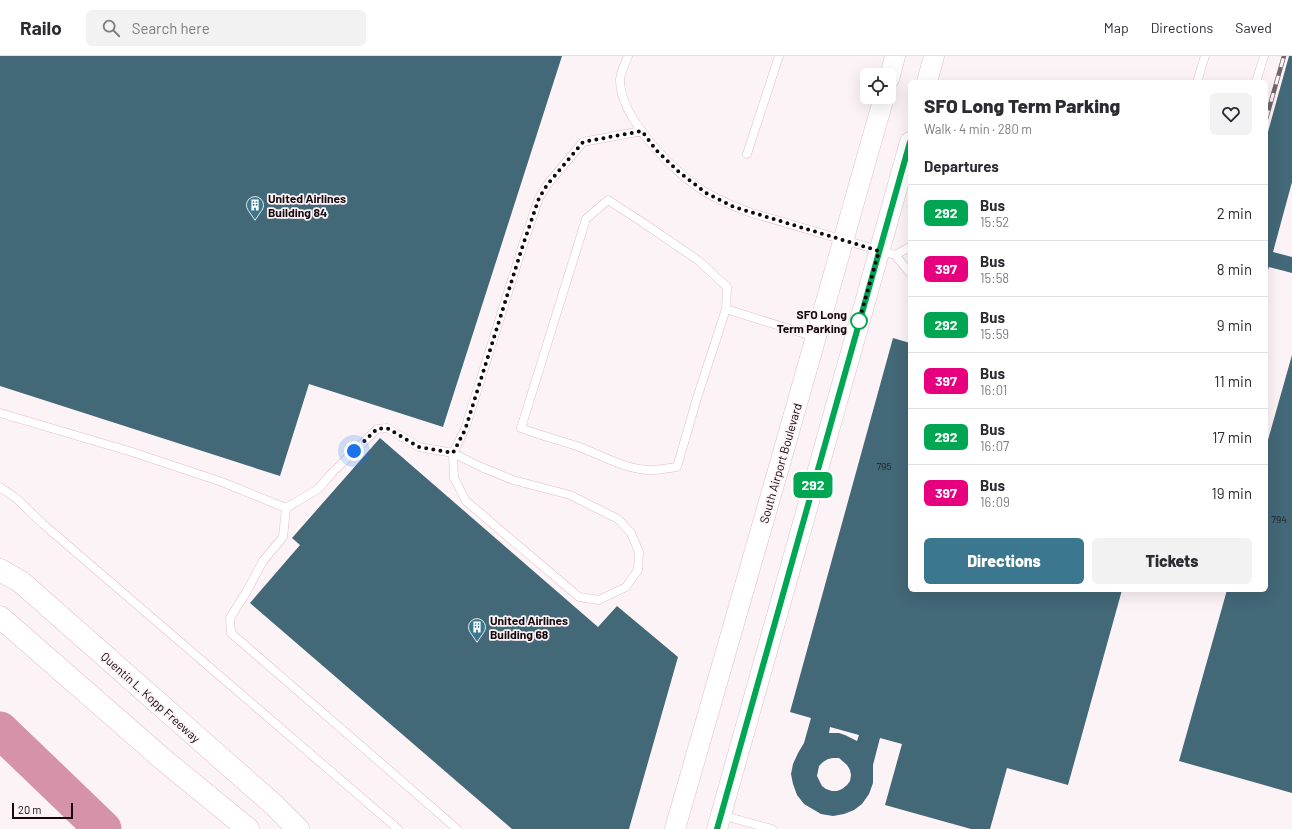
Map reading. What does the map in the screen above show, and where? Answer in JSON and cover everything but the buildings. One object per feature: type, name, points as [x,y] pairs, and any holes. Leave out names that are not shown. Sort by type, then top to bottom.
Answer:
[{"type":"highway","name":"Quentin L. Kopp Freeway","points":[[0,570],[21,582],[274,805],[298,829]]},
{"type":"highway","points":[[0,617],[165,761],[248,829]]},
{"type":"highway","points":[[165,761],[231,829]]},
{"type":"highway","points":[[274,805],[306,829]]},
{"type":"street","points":[[892,68],[896,56]]},
{"type":"street","points":[[928,80],[934,56]]},
{"type":"street","name":"South Airport Boulevard","points":[[675,829],[882,104]]},
{"type":"street","points":[[719,822],[887,253],[908,152]]},
{"type":"lane","points":[[628,56],[620,78],[621,91],[626,105],[656,150],[679,172],[706,193],[734,207],[752,213],[887,253],[908,271]]},
{"type":"lane","points":[[747,154],[779,56]]},
{"type":"lane","points":[[1198,80],[1205,56]]},
{"type":"lane","points":[[1257,80],[1264,56]]},
{"type":"lane","points":[[286,508],[318,489],[332,473],[377,429],[387,428],[419,447],[453,453],[481,467],[513,480],[570,495],[618,519],[631,533],[639,552],[638,570],[626,587],[599,600],[579,596],[466,501],[454,478],[453,453],[465,430],[539,198],[547,185],[583,142],[642,131]]},
{"type":"lane","points":[[608,200],[699,261],[727,287],[726,309],[697,398],[677,467],[648,470],[632,467],[521,428],[586,219],[608,200]]},
{"type":"lane","points":[[887,253],[908,248]]},
{"type":"lane","points":[[726,309],[816,338]]},
{"type":"lane","points":[[0,413],[132,452],[222,482],[286,508]]},
{"type":"lane","points":[[0,487],[17,499],[49,529],[398,829]]},
{"type":"lane","points":[[286,508],[283,537],[263,561],[230,618],[231,633],[457,829]]},
{"type":"lane","points":[[719,822],[772,829]]},
{"type":"waterway","points":[[0,730],[103,829]]},
{"type":"railway","points":[[1268,112],[1284,56]]},
{"type":"bus line","name":"292","points":[[717,829],[908,149]]},
{"type":"place","name":"United Airlines Building 84","points":[[255,220]]},
{"type":"place","name":"SFO Long Term Parking","points":[[859,321]]},
{"type":"place","name":"United Airlines Building 68","points":[[477,642]]},
{"type":"route","points":[[354,451],[377,429],[387,428],[419,447],[453,453],[465,430],[539,198],[547,185],[583,142],[642,131],[656,150],[679,172],[706,193],[734,207],[879,251],[859,321]]}]
